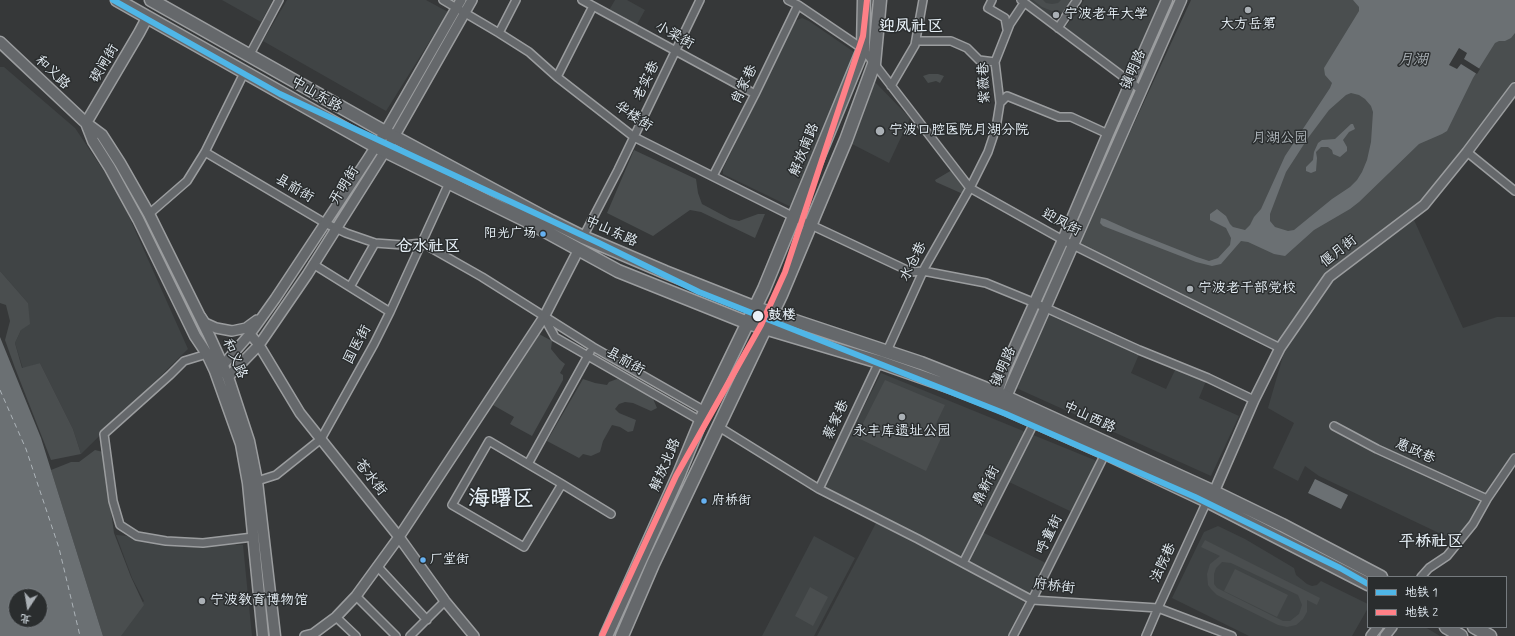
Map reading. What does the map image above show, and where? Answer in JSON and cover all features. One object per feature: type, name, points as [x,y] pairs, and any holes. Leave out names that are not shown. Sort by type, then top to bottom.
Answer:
[{"type":"main road","name":"中山东路","points":[[117,0],[380,148],[523,219],[618,271],[765,329]]},
{"type":"main road","name":"中山东路","points":[[151,0],[248,56],[551,222],[665,272],[772,314]]},
{"type":"main road","name":"解放南路","points":[[756,308],[863,50],[864,0]]},
{"type":"main road","points":[[622,636],[653,564],[772,314],[846,140],[874,64],[880,0]]},
{"type":"main road","name":"镇明路","points":[[1000,398],[1045,308],[1108,134],[1167,0]]},
{"type":"main road","name":"镇明路","points":[[1000,398],[1035,303],[1068,242],[1141,90],[1181,0]]},
{"type":"main road","name":"碶闸街","points":[[86,123],[147,18]]},
{"type":"main road","name":"和义路","points":[[0,42],[86,123],[102,135],[149,214],[223,365],[250,441],[253,482],[275,636]]},
{"type":"main road","name":"和义路","points":[[86,123],[93,141],[110,168],[138,219],[195,336],[207,354],[215,371],[241,444],[253,482],[253,537],[263,636]]},
{"type":"main road","name":"解放北路","points":[[606,636],[679,474],[703,416],[756,308]]},
{"type":"main road","name":"中山西路","points":[[772,314],[887,351],[961,378],[1000,398],[1211,496],[1282,525],[1379,576]]},
{"type":"main road","name":"中山西路","points":[[765,329],[879,362],[956,389],[1000,398],[1035,421],[1107,448]]},
{"type":"main road","name":"中山西路","points":[[1211,496],[1367,583]]},
{"type":"main road","points":[[1448,628],[1461,636]]},
{"type":"main road","points":[[1476,628],[1490,636]]},
{"type":"street","points":[[248,56],[279,0]]},
{"type":"street","name":"华楼街","points":[[442,0],[461,7],[528,52],[557,77],[634,137],[810,225],[911,272],[923,271],[986,283],[1035,303],[1139,350],[1208,378],[1254,400]]},
{"type":"street","name":"开明街","points":[[223,365],[250,334],[325,223],[390,134],[461,7],[472,0]]},
{"type":"street","points":[[499,33],[516,0]]},
{"type":"street","name":"小梁街","points":[[582,0],[675,52],[755,94]]},
{"type":"street","name":"老实巷","points":[[583,237],[618,170],[700,0]]},
{"type":"street","name":"迎凤街","points":[[788,0],[798,5],[863,50],[970,188],[1068,242],[1280,348]]},
{"type":"street","points":[[891,86],[915,45],[923,0]]},
{"type":"street","points":[[992,0],[988,8],[1005,18],[1008,29]]},
{"type":"street","points":[[1058,28],[1077,0]]},
{"type":"street","points":[[1023,1],[1141,90]]},
{"type":"street","name":"紫薇巷","points":[[970,188],[988,152],[996,128],[1000,103],[994,62],[1010,24],[1023,1]]},
{"type":"street","name":"肖家巷","points":[[713,176],[798,5]]},
{"type":"street","points":[[557,77],[593,6]]},
{"type":"street","points":[[916,41],[951,42],[966,48],[979,60],[994,62]]},
{"type":"street","points":[[149,214],[187,181],[205,152],[244,72]]},
{"type":"street","name":"偃月街","points":[[1211,496],[1254,400],[1280,348],[1329,277],[1424,205],[1467,152],[1515,88]]},
{"type":"street","points":[[1000,103],[1007,96],[1059,117],[1071,117],[1108,134]]},
{"type":"street","name":"开明街","points":[[228,378],[259,344],[313,264],[336,229],[380,148]]},
{"type":"street","name":"县前街","points":[[205,152],[336,229],[374,243],[403,245],[422,243],[482,277],[703,416]]},
{"type":"street","points":[[1467,152],[1515,191]]},
{"type":"street","name":"国医街","points":[[253,482],[276,475],[321,439],[374,344],[390,312],[449,183]]},
{"type":"street","name":"水仓巷","points":[[887,351],[923,271],[970,188]]},
{"type":"street","points":[[350,287],[374,243]]},
{"type":"street","points":[[305,636],[313,634],[336,617],[356,596],[378,567],[544,317],[579,249]]},
{"type":"street","points":[[313,264],[390,312]]},
{"type":"street","points":[[199,314],[205,323],[216,328],[232,331],[246,328],[264,314]]},
{"type":"street","name":"县前街","points":[[544,317],[555,337],[588,356],[703,416]]},
{"type":"street","name":"苍水街","points":[[250,334],[259,344],[300,413],[399,537],[445,601],[474,636]]},
{"type":"street","points":[[528,464],[593,347]]},
{"type":"street","points":[[207,354],[184,361],[104,434],[113,501],[120,525],[137,536],[166,541],[203,543],[253,537]]},
{"type":"street","name":"蔡家巷","points":[[819,490],[879,362]]},
{"type":"street","name":"鼎新街","points":[[963,563],[1035,421]]},
{"type":"street","name":"惠政巷","points":[[1334,426],[1377,449],[1487,499]]},
{"type":"street","name":"府桥街","points":[[719,427],[819,490],[963,563],[1032,600],[1158,608],[1232,636]]},
{"type":"street","points":[[562,484],[524,547],[452,504],[489,440],[528,464],[562,484],[611,514]]},
{"type":"street","name":"呼童街","points":[[1013,636],[1107,448]]},
{"type":"street","points":[[1422,576],[1429,568],[1447,556],[1473,524],[1487,499],[1515,458]]},
{"type":"street","name":"法院巷","points":[[1146,636],[1211,496]]},
{"type":"street","points":[[378,567],[427,620]]},
{"type":"street","points":[[356,596],[396,636]]},
{"type":"street","points":[[410,636],[445,601]]},
{"type":"street","points":[[336,617],[356,636]]},
{"type":"street","points":[[1371,636],[1377,628]]},
{"type":"street","points":[[1385,636],[1391,628]]},
{"type":"shaded area","points":[[222,0],[273,0],[261,22]]},
{"type":"shaded area","points":[[287,0],[426,0],[448,12],[386,111],[263,41]]},
{"type":"shaded area","points":[[615,0],[627,0],[645,10],[635,28],[608,12]]},
{"type":"shaded area","name":"宁波老年大学","points":[[1027,0],[1072,0],[1068,9],[1058,21]]},
{"type":"shaded area","points":[[1084,0],[1161,0],[1128,74],[1065,27],[1077,13]]},
{"type":"shaded area","points":[[802,18],[809,21],[854,52],[855,56],[794,205],[789,206],[723,174],[723,169],[795,21]]},
{"type":"shaded area","points":[[0,67],[4,67],[75,128],[118,192],[188,349],[81,454],[73,429],[40,363],[23,369],[15,343],[21,330],[28,303],[0,271]]},
{"type":"shaded area","name":"宁波口腔医院月湖分院","points":[[875,82],[910,118],[889,163],[852,144]]},
{"type":"shaded area","points":[[1414,220],[1463,328],[1497,317],[1515,317],[1515,452],[1458,540],[1441,534],[1319,476],[1305,466],[1298,481],[1273,468],[1294,423],[1268,408],[1285,349],[1333,276]]},
{"type":"shaded area","points":[[1048,311],[1140,352],[1131,373],[1166,389],[1176,368],[1206,381],[1199,398],[1239,416],[1211,476],[1014,387]]},
{"type":"shaded area","points":[[881,373],[1097,461],[1072,512],[1007,481],[982,532],[1046,563],[1011,636],[817,636],[877,521],[821,492]]},
{"type":"shaded area","points":[[1218,526],[1245,539],[1294,568],[1296,575],[1307,584],[1312,586],[1317,585],[1321,581],[1367,604],[1367,610],[1352,636],[1249,636],[1172,598],[1204,532]]},
{"type":"shaded area","points":[[116,535],[243,545],[252,636],[112,636],[144,601],[132,578]]},
{"type":"shaded area","points":[[814,536],[855,558],[814,636],[762,636]]},
{"type":"shaded area","points":[[1397,628],[1427,628],[1440,636],[1390,636]]},
{"type":"green space","points":[[1033,0],[1043,0],[1046,3],[1052,4],[1058,3],[1061,0],[1070,0],[1063,13],[1058,10],[1052,11],[1042,7]]},
{"type":"green space","name":"月湖公园","points":[[1191,0],[1515,0],[1515,81],[1422,204],[1328,276],[1279,345],[1079,243]]},
{"type":"green space","points":[[929,74],[944,76],[940,83],[936,81],[928,83],[923,76]]},
{"type":"green space","points":[[634,150],[696,179],[698,193],[702,204],[730,219],[739,221],[758,214],[765,214],[755,238],[701,212],[690,210],[653,236],[607,213]]},
{"type":"green space","points":[[952,170],[966,186],[963,194],[936,182],[935,180]]},
{"type":"green space","points":[[0,271],[28,303],[30,324],[21,330],[15,343],[22,368],[40,363],[73,429],[81,454],[51,460],[5,340],[10,321],[6,305],[0,303]]},
{"type":"green space","points":[[539,334],[552,341],[551,349],[565,364],[560,373],[563,375],[563,380],[532,436],[510,424],[514,417],[493,405]]},
{"type":"green space","points":[[583,379],[607,385],[609,382],[617,379],[625,381],[651,394],[657,408],[651,411],[633,403],[625,402],[619,404],[615,409],[619,413],[636,420],[633,431],[628,432],[620,427],[612,425],[603,441],[600,452],[591,456],[583,454],[579,458],[547,441]]},
{"type":"green space","name":"永丰库遗址公园","points":[[885,380],[945,405],[933,430],[943,434],[926,471],[856,437]]},
{"type":"green space","points":[[95,450],[103,452],[114,533],[131,577],[144,605],[121,636],[103,636],[51,470],[71,462],[79,462]]},
{"type":"green space","points":[[1205,540],[1320,598],[1317,605],[1307,600],[1307,612],[1303,619],[1296,625],[1287,627],[1278,625],[1217,595],[1208,585],[1207,574],[1210,564],[1220,556],[1201,547]],"holes":[[[1222,562],[1231,563],[1298,595],[1302,605],[1299,614],[1290,621],[1283,621],[1217,588],[1214,584],[1214,574],[1216,568]]]},
{"type":"green space","points":[[1235,569],[1288,595],[1277,617],[1224,591]]},
{"type":"green space","points":[[810,587],[828,597],[813,626],[795,616]]},
{"type":"water","name":"月湖","points":[[1353,0],[1515,0],[1515,33],[1511,38],[1505,41],[1495,43],[1473,78],[1447,131],[1419,144],[1359,202],[1314,230],[1285,256],[1274,254],[1248,242],[1241,241],[1221,264],[1212,266],[1196,262],[1103,226],[1100,223],[1101,218],[1105,219],[1209,261],[1218,258],[1230,245],[1231,238],[1226,228],[1210,220],[1210,214],[1217,209],[1226,216],[1233,227],[1245,230],[1250,225],[1254,217],[1261,209],[1285,156],[1330,88],[1332,83],[1325,75],[1324,68],[1359,11],[1359,7]],"holes":[[[1351,93],[1359,95],[1371,106],[1373,112],[1371,142],[1367,160],[1357,180],[1294,230],[1288,231],[1275,227],[1270,221],[1270,214],[1286,172],[1308,138],[1329,110],[1346,95]]]},
{"type":"water","points":[[1351,124],[1353,124],[1355,129],[1349,132],[1343,140],[1347,147],[1347,151],[1340,157],[1333,154],[1332,150],[1328,147],[1321,147],[1316,152],[1316,171],[1311,173],[1306,171],[1306,167],[1313,160],[1314,152],[1318,143],[1322,140],[1335,139]]},
{"type":"water","points":[[0,337],[41,438],[103,636],[0,636]]},
{"type":"water","points":[[1315,479],[1348,495],[1341,509],[1308,493]]},
{"type":"pier","points":[[1459,48],[1467,53],[1464,59],[1480,69],[1477,74],[1461,64],[1457,69],[1449,65]]},
{"type":"ferry route","points":[[0,390],[26,449],[59,548],[80,636]]},
{"type":"metro line","name":"1","points":[[113,0],[280,94],[599,243],[699,292],[1006,414],[1195,497],[1340,568],[1367,583]]},
{"type":"metro line","name":"2","points":[[602,636],[676,476],[761,325],[785,272],[863,36],[867,0]]},
{"type":"place","name":"大方岳第","points":[[1248,10]]},
{"type":"place","name":"宁波老年大学","points":[[1056,15]]},
{"type":"place","name":"宁波口腔医院月湖分院","points":[[880,131]]},
{"type":"place","name":"阳光广场","points":[[543,234]]},
{"type":"place","name":"宁波老干部党校","points":[[1190,289]]},
{"type":"place","name":"鼓楼","points":[[758,316]]},
{"type":"place","name":"永丰库遗址公园","points":[[902,417]]},
{"type":"place","name":"府桥街","points":[[704,501]]},
{"type":"place","name":"厂堂街","points":[[423,560]]},
{"type":"place","name":"宁波教育博物馆","points":[[202,601]]},
{"type":"district","name":"迎凤社区","points":[[911,28]]},
{"type":"district","name":"仓水社区","points":[[428,248]]},
{"type":"district","name":"海曙区","points":[[501,500]]},
{"type":"district","name":"平桥社区","points":[[1431,543]]}]
